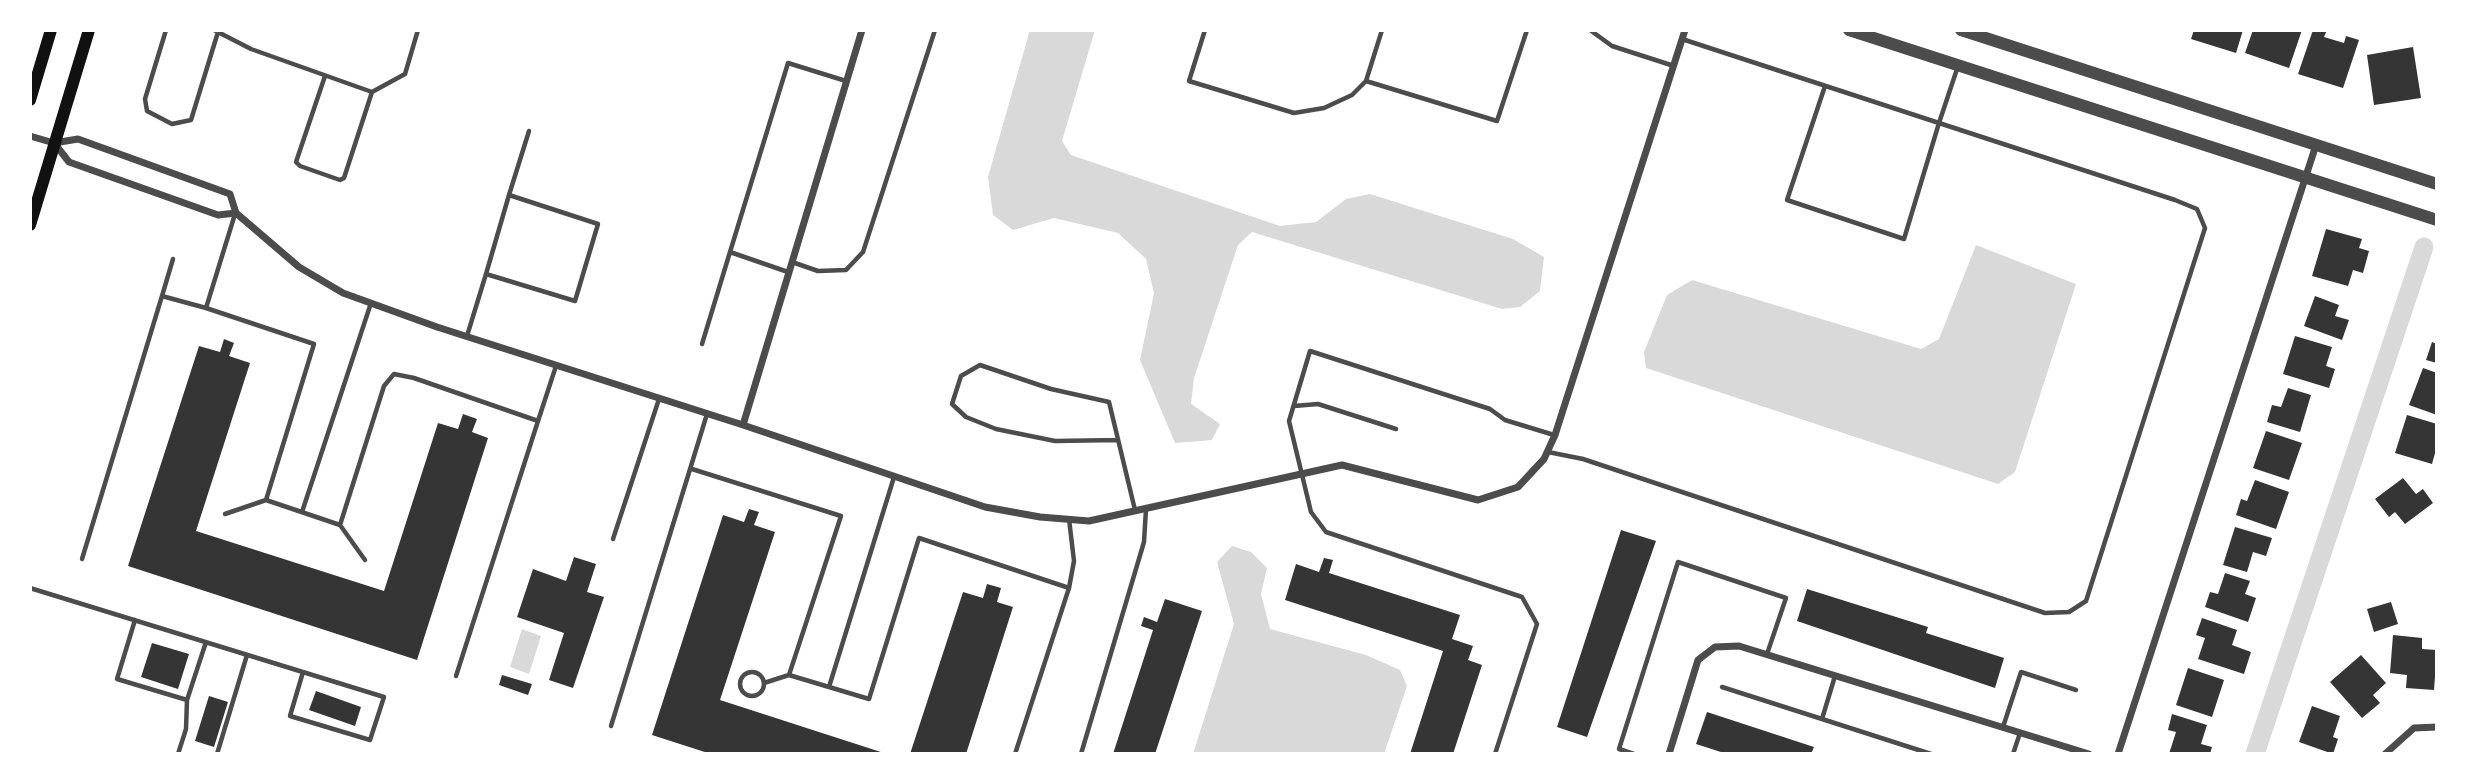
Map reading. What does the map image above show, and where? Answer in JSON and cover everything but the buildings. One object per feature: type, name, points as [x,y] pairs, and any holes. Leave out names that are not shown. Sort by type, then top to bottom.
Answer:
[{"type":"main road","points":[[30,100],[51,30]]},
{"type":"main road","points":[[30,225],[89,30]]},
{"type":"street","points":[[743,425],[847,82],[860,30]]},
{"type":"street","points":[[30,136],[54,143],[78,139],[230,194],[236,213],[299,267],[343,293],[467,337],[707,413],[985,507],[1089,521],[1342,465],[1478,500],[1518,487],[1547,452],[1555,435],[1685,30]]},
{"type":"street","points":[[1849,30],[2437,220]]},
{"type":"street","points":[[1961,30],[2437,184]]},
{"type":"street","points":[[54,143],[69,162],[218,215],[236,213]]},
{"type":"street","points":[[2118,754],[2316,145]]},
{"type":"street","points":[[1669,754],[1698,660],[1714,647],[1739,646],[2089,754]]},
{"type":"street","points":[[2385,754],[2414,728],[2437,727]]},
{"type":"lane","points":[[166,30],[145,99],[147,111],[172,124],[191,120],[216,31],[251,48],[372,92]]},
{"type":"lane","points":[[325,76],[296,162],[300,166],[340,180],[344,178],[372,92],[405,74],[418,30]]},
{"type":"lane","points":[[792,262],[818,271],[846,270],[863,252],[935,30]]},
{"type":"lane","points":[[1205,30],[1189,81],[1294,113],[1324,108],[1352,95],[1366,81],[1382,30]]},
{"type":"lane","points":[[1366,81],[1497,121],[1527,30]]},
{"type":"lane","points":[[1590,30],[1612,46],[1674,66]]},
{"type":"lane","points":[[1547,452],[1583,459],[2045,613],[2069,612],[2086,601],[2205,228],[2197,209],[1682,39]]},
{"type":"lane","points":[[702,344],[788,63],[847,82]]},
{"type":"lane","points":[[1825,86],[1787,201],[1904,239],[1959,65]]},
{"type":"lane","points":[[467,337],[529,131]]},
{"type":"lane","points":[[486,274],[575,302],[598,224],[509,195]]},
{"type":"lane","points":[[206,309],[236,213]]},
{"type":"lane","points":[[730,253],[789,272]]},
{"type":"lane","points":[[82,559],[173,259]]},
{"type":"lane","points":[[162,296],[314,344],[266,500]]},
{"type":"lane","points":[[302,513],[371,303]]},
{"type":"lane","points":[[1495,754],[1536,624],[1522,597],[1326,532],[1311,512],[1289,421],[1310,351],[1490,409],[1505,420],[1555,435]]},
{"type":"lane","points":[[456,676],[556,365]]},
{"type":"lane","points":[[1118,440],[1055,441],[1008,431],[966,417],[952,404],[961,376],[980,365],[1051,388],[1109,402],[1136,511]]},
{"type":"lane","points":[[340,526],[384,386],[394,374],[414,377],[538,421]]},
{"type":"lane","points":[[613,539],[659,398]]},
{"type":"lane","points":[[1294,406],[1318,404],[1396,429]]},
{"type":"lane","points":[[611,726],[707,413]]},
{"type":"lane","points":[[692,469],[841,516],[789,675]]},
{"type":"lane","points":[[829,687],[894,476]]},
{"type":"lane","points":[[225,514],[266,500],[340,526],[365,560]]},
{"type":"lane","points":[[1081,754],[1143,542],[1146,509]]},
{"type":"lane","points":[[1015,754],[1069,588],[1074,561],[1069,519]]},
{"type":"lane","points":[[764,683],[789,675],[869,699],[919,538],[1069,588]]},
{"type":"lane","points":[[1634,754],[1619,750],[1678,562],[1786,598],[1767,655]]},
{"type":"lane","points":[[30,587],[384,697],[370,740],[290,716],[303,672]]},
{"type":"lane","points":[[135,620],[117,679],[187,700]]},
{"type":"lane","points":[[178,754],[186,729],[187,700],[206,642]]},
{"type":"lane","points":[[217,754],[247,655]]},
{"type":"lane","points":[[2002,727],[2021,672],[2076,690]]},
{"type":"lane","points":[[754,673],[761,676],[764,683],[760,694],[752,696],[745,693],[740,683],[747,674],[754,673]]},
{"type":"lane","points":[[1822,719],[1835,676]]},
{"type":"lane","points":[[1722,687],[1931,754]]},
{"type":"lane","points":[[2013,754],[2020,733]]},
{"type":"shaded area","points":[[1030,30],[1095,30],[1062,141],[1071,155],[1280,226],[1316,222],[1346,199],[1370,194],[1513,239],[1544,257],[1540,291],[1520,307],[1502,309],[1252,232],[1238,245],[1194,378],[1191,404],[1220,424],[1212,440],[1175,443],[1140,360],[1154,293],[1146,259],[1118,233],[1054,218],[1013,230],[993,215],[988,177]]},
{"type":"shaded area","points":[[1976,245],[2076,284],[2015,472],[1998,484],[1646,368],[1644,352],[1667,295],[1692,280],[1921,349],[1939,339]]},
{"type":"shaded area","points":[[1232,546],[1251,552],[1267,568],[1261,594],[1270,629],[1366,655],[1400,670],[1407,686],[1384,754],[1193,754],[1234,624],[1217,562]]},
{"type":"shaded area","points":[[522,629],[541,636],[529,674],[510,667]]},
{"type":"waterway","points":[[2255,754],[2424,247]]}]
